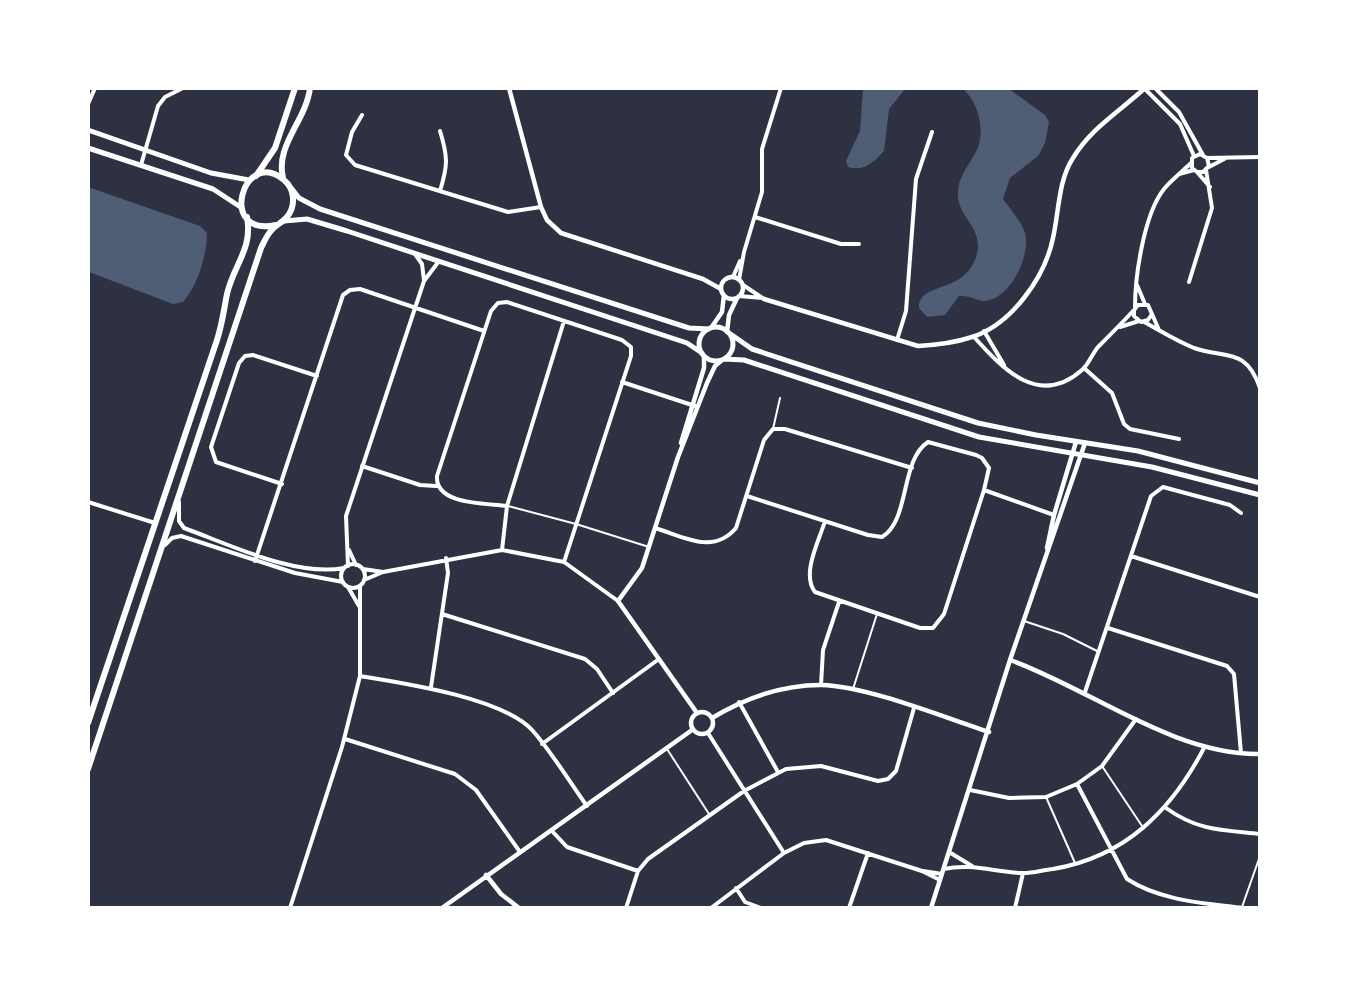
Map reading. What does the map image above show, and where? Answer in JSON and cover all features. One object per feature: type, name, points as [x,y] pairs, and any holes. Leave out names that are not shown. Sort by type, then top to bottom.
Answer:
[{"type":"main road","points":[[88,723],[220,332],[228,293],[248,242],[247,218],[242,208],[242,193],[274,148],[295,88]]},
{"type":"main road","points":[[283,178],[281,159],[306,109],[310,88]]},
{"type":"main road","points":[[88,130],[211,173],[252,178],[269,174],[283,178],[299,198],[320,208],[689,328],[720,328],[752,350],[942,412],[1013,431],[1162,457],[1260,483]]},
{"type":"main road","points":[[88,148],[213,189],[242,208]]},
{"type":"main road","points":[[88,769],[179,502],[261,248],[292,209],[293,193],[289,185]]},
{"type":"main road","points":[[247,218],[261,226],[300,218],[312,220],[687,343],[712,360],[744,360],[979,437],[1152,467],[1260,495]]},
{"type":"main road","points":[[703,354],[701,337],[710,329]]},
{"type":"main road","points":[[723,359],[733,347],[728,332]]},
{"type":"street","points":[[88,104],[95,88]]},
{"type":"street","points":[[141,165],[158,106],[165,97],[183,88]]},
{"type":"street","points":[[509,88],[541,207],[547,220],[561,233],[703,279],[723,282],[733,277],[756,218],[762,192],[762,149],[781,88]]},
{"type":"street","points":[[1155,88],[1179,112],[1205,156],[1212,208],[1189,282]]},
{"type":"street","points":[[733,277],[764,298],[897,341],[918,346],[943,344],[974,337],[1002,319],[1026,297],[1046,263],[1063,181],[1072,158],[1098,126],[1145,89],[1180,124],[1194,156],[1191,163],[1164,189],[1150,214],[1137,284],[1135,309],[1141,321],[1197,349],[1230,353],[1254,370],[1260,388]]},
{"type":"street","points":[[362,115],[352,132],[346,155],[355,165],[508,212],[541,207]]},
{"type":"street","points":[[440,131],[448,156],[448,168],[440,191]]},
{"type":"street","points":[[897,341],[906,311],[916,179],[932,132]]},
{"type":"street","points":[[1194,156],[1260,157]]},
{"type":"street","points":[[1179,175],[1207,169],[1227,158]]},
{"type":"street","points":[[1191,163],[1210,187]]},
{"type":"street","points":[[756,218],[841,244],[859,244]]},
{"type":"street","points":[[739,280],[744,252]]},
{"type":"street","points":[[414,253],[422,264],[424,281]]},
{"type":"street","points":[[343,582],[348,550],[346,516],[424,281],[439,261]]},
{"type":"street","points":[[703,279],[721,289],[724,295],[722,312],[710,329]]},
{"type":"street","points":[[721,289],[723,282]]},
{"type":"street","points":[[1137,284],[1146,304],[1151,308],[1160,331]]},
{"type":"street","points":[[728,332],[729,315],[743,285]]},
{"type":"street","points":[[255,561],[343,296],[350,290],[360,289],[484,331]]},
{"type":"street","points":[[724,295],[730,298],[764,298]]},
{"type":"street","points":[[507,506],[452,498],[440,492],[436,486],[437,476],[491,311],[498,303],[507,302],[627,343],[632,351],[564,562]]},
{"type":"street","points":[[974,337],[997,362],[1018,378],[1035,385],[1051,386],[1070,379],[1084,368],[1096,350],[1135,309],[1146,304]]},
{"type":"street","points":[[1119,327],[1141,321],[1152,314]]},
{"type":"street","points":[[502,550],[507,506],[564,321]]},
{"type":"street","points":[[984,331],[1004,366]]},
{"type":"street","points":[[618,601],[642,568],[649,548],[702,374],[703,354]]},
{"type":"street","points":[[282,484],[216,462],[211,447],[221,416],[239,363],[245,356],[253,355],[317,376]]},
{"type":"street","points":[[678,457],[707,383],[715,366],[723,359]]},
{"type":"street","points":[[1084,368],[1112,393],[1124,423],[1130,429],[1179,439]]},
{"type":"street","points":[[622,382],[698,408]]},
{"type":"street","points":[[655,528],[705,543],[716,543],[727,538],[736,528],[764,440],[773,429],[785,429],[912,468]]},
{"type":"street","points":[[747,496],[825,521],[868,535],[882,537],[888,534],[897,516],[912,468],[922,446],[934,442],[982,458],[989,468],[944,614],[937,626],[920,628],[814,592],[809,573],[825,521]]},
{"type":"street","points":[[1045,559],[1054,515],[1076,442]]},
{"type":"street","points":[[931,908],[1011,660],[1085,443]]},
{"type":"street","points":[[362,466],[420,485],[436,486]]},
{"type":"street","points":[[1085,692],[1151,496],[1163,487],[1230,505],[1241,513]]},
{"type":"street","points":[[984,490],[1061,518]]},
{"type":"street","points":[[88,502],[155,523]]},
{"type":"street","points":[[179,502],[179,521],[184,528],[257,554],[297,567],[327,571],[356,564]]},
{"type":"street","points":[[163,546],[172,538],[182,536],[295,573],[343,582],[359,606]]},
{"type":"street","points":[[348,550],[356,564],[362,568],[383,572]]},
{"type":"street","points":[[290,908],[345,739],[360,676],[359,606],[360,586],[364,580],[383,572],[446,558],[502,550],[564,562],[618,601],[697,713]]},
{"type":"street","points":[[1131,556],[1260,597]]},
{"type":"street","points":[[431,687],[448,573],[446,558]]},
{"type":"street","points":[[362,568],[364,580]]},
{"type":"street","points":[[348,587],[360,586]]},
{"type":"street","points":[[821,685],[823,650],[839,602]]},
{"type":"street","points":[[442,614],[585,659],[597,669],[613,693]]},
{"type":"street","points":[[1108,628],[1227,666],[1234,674],[1241,754]]},
{"type":"street","points":[[542,744],[659,659]]},
{"type":"street","points":[[1011,660],[1048,674],[1204,748],[1241,754],[1260,754]]},
{"type":"street","points":[[360,676],[431,687],[508,713],[532,729],[587,806]]},
{"type":"street","points":[[712,718],[739,702],[786,688],[821,685],[853,689],[989,732]]},
{"type":"street","points":[[739,702],[778,772]]},
{"type":"street","points":[[626,908],[638,871],[648,859],[709,814],[778,772],[821,766],[878,781],[888,779],[896,771],[914,708]]},
{"type":"street","points":[[697,713],[707,713],[712,718],[712,728],[708,733],[698,734],[693,730],[692,719],[697,713]]},
{"type":"street","points":[[970,790],[1009,798],[1046,797],[1077,784],[1102,766],[1137,718]]},
{"type":"street","points":[[442,908],[693,730]]},
{"type":"street","points":[[708,733],[784,853]]},
{"type":"street","points":[[345,739],[455,774],[477,790],[520,852]]},
{"type":"street","points":[[922,871],[943,871],[956,866],[1023,873],[1076,865],[1112,849],[1144,829],[1166,808],[1188,778],[1204,748]]},
{"type":"street","points":[[1077,784],[1127,879],[1139,886],[1190,902],[1242,907]]},
{"type":"street","points":[[1166,808],[1185,822],[1206,828],[1260,834]]},
{"type":"street","points":[[552,831],[567,847],[638,871]]},
{"type":"street","points":[[711,908],[784,853],[804,843],[826,840],[922,871],[940,880]]},
{"type":"street","points":[[949,852],[976,867]]},
{"type":"street","points":[[849,908],[868,853]]},
{"type":"street","points":[[1015,908],[1023,873]]},
{"type":"street","points":[[486,875],[512,906],[519,908]]},
{"type":"street","points":[[736,888],[745,902],[761,908]]},
{"type":"lane","points":[[773,429],[780,398]]},
{"type":"lane","points":[[507,506],[576,524],[649,548]]},
{"type":"lane","points":[[853,689],[877,615]]},
{"type":"lane","points":[[1024,621],[1063,634],[1100,652]]},
{"type":"lane","points":[[667,749],[709,814]]},
{"type":"lane","points":[[1102,766],[1144,829]]},
{"type":"lane","points":[[1046,797],[1076,865]]},
{"type":"lane","points":[[1242,907],[1260,856]]},
{"type":"water","points":[[863,89],[905,89],[889,109],[884,151],[868,165],[854,168],[848,167],[846,161],[860,131]]},
{"type":"water","points":[[963,89],[1009,89],[1045,115],[1049,122],[1045,143],[1038,156],[1010,178],[1003,199],[1022,226],[1026,239],[1018,273],[1003,292],[995,298],[985,301],[959,296],[945,315],[927,317],[919,308],[925,294],[959,279],[974,262],[977,251],[976,234],[958,198],[961,179],[976,152],[980,136],[977,110]]},
{"type":"water","points":[[88,187],[200,226],[207,233],[200,270],[193,288],[183,302],[173,304],[89,272]]}]
